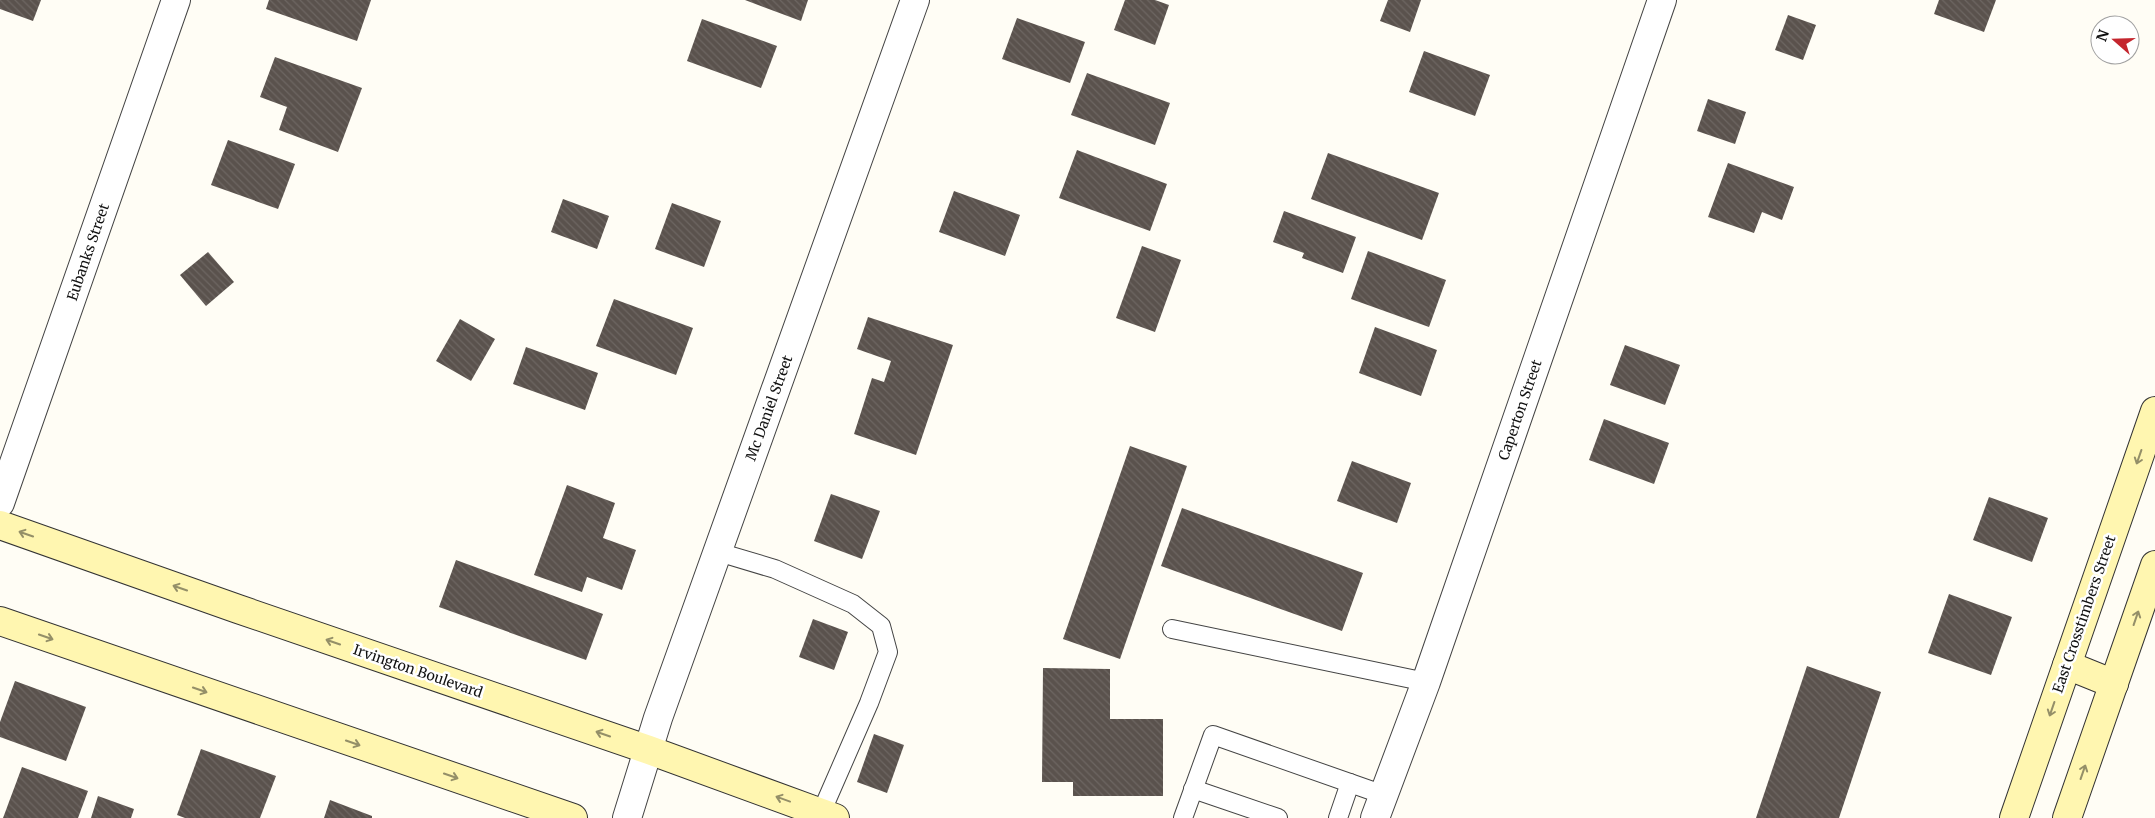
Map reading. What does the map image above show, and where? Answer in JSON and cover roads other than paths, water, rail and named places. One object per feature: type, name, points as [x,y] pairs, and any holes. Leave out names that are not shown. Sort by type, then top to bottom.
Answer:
[{"type":"main road","name":"East Crosstimbers Street","points":[[2014,818],[2155,411]]},
{"type":"main road","name":"Irvington Boulevard","points":[[0,525],[229,606],[649,750],[828,815]]},
{"type":"main road","points":[[2067,818],[2155,565]]},
{"type":"main road","points":[[0,621],[573,818]]},
{"type":"main road","points":[[2067,665],[2114,684]]},
{"type":"street","name":"Eubanks Street","points":[[0,503],[176,0]]},
{"type":"street","name":"Mc Daniel Street","points":[[627,818],[718,552],[915,0]]},
{"type":"street","name":"Caperton Street","points":[[1379,806],[1426,682],[1662,0]]},
{"type":"lane","points":[[718,552],[775,569],[844,600],[881,626],[888,652],[828,815]]},
{"type":"lane","points":[[1172,629],[1426,682]]},
{"type":"lane","points":[[1183,818],[1213,735],[1350,783],[1379,806]]},
{"type":"lane","points":[[1338,818],[1350,783]]},
{"type":"lane","points":[[1193,789],[1278,818]]}]
